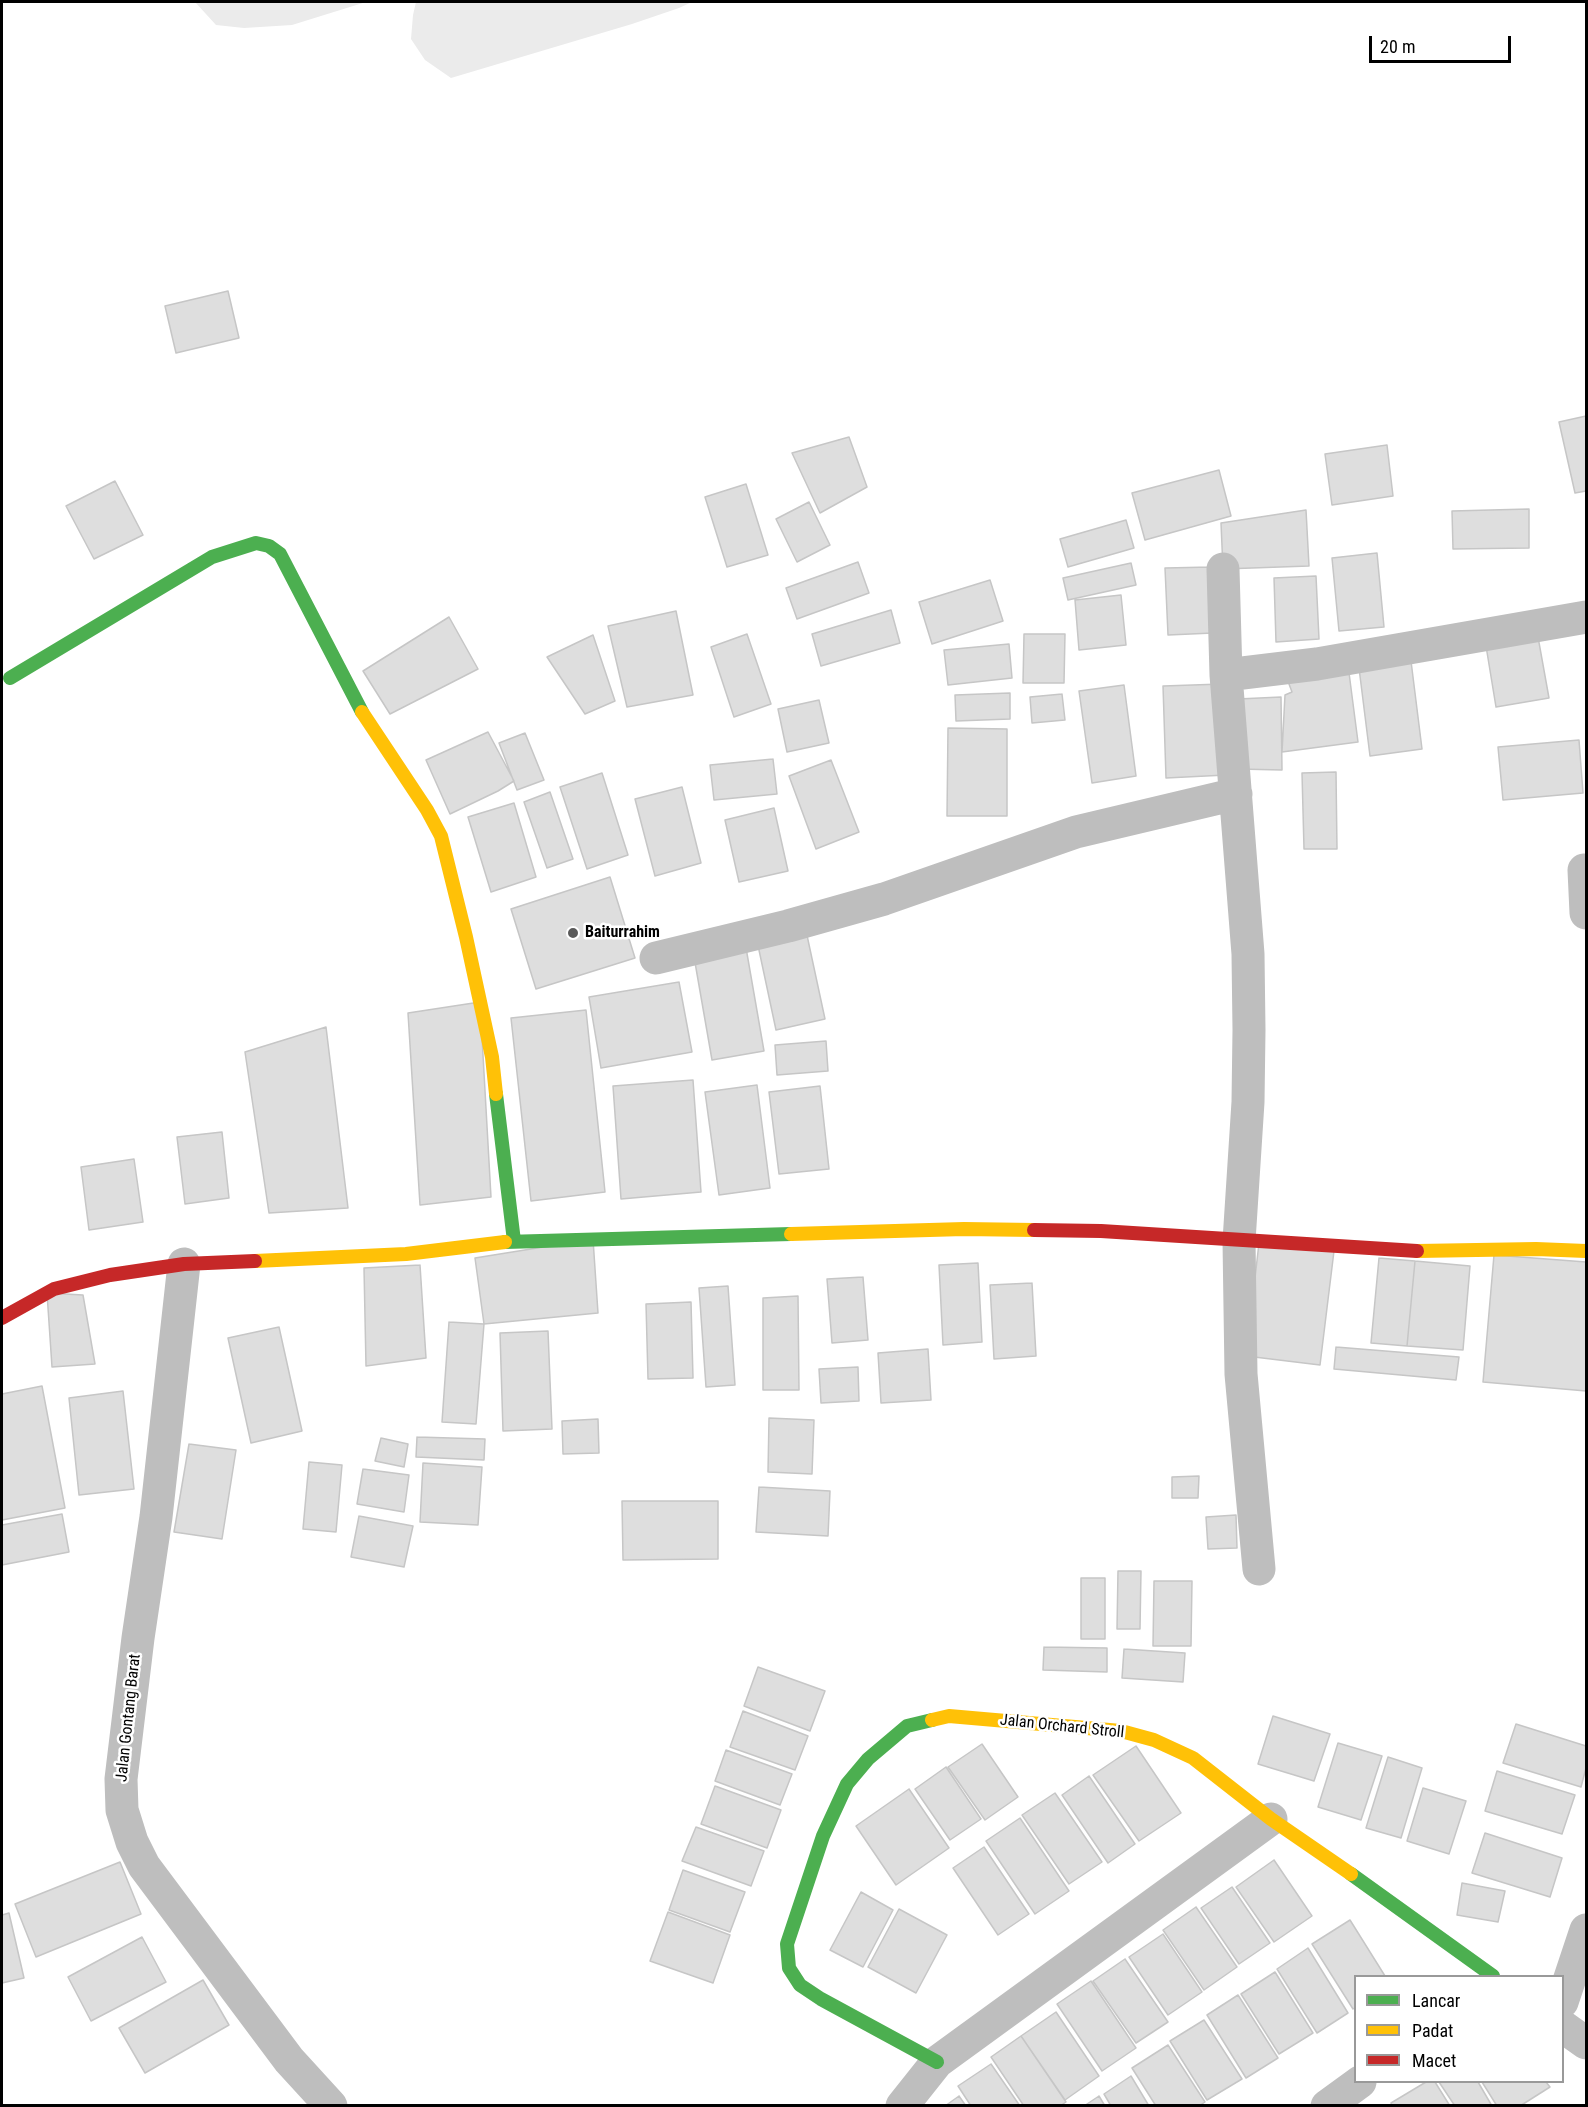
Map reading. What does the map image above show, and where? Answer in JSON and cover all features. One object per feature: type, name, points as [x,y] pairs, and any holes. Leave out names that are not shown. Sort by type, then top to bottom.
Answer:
[{"type":"street","points":[[10,678],[212,557],[256,543],[269,546],[280,555],[356,704],[427,810],[441,836],[492,1057],[514,1241]]},
{"type":"street","points":[[1223,569],[1226,675],[1248,954],[1248,1102],[1239,1241],[1241,1374],[1259,1569]]},
{"type":"street","points":[[1226,675],[1317,664],[1587,617]]},
{"type":"street","points":[[656,958],[788,926],[884,899],[1076,832],[1236,794]]},
{"type":"street","points":[[1584,870],[1587,913]]},
{"type":"street","points":[[2,1318],[54,1289],[110,1275],[184,1264],[406,1254],[514,1241],[964,1229],[1101,1232],[1402,1251],[1536,1249],[1587,1251]]},
{"type":"street","name":"Jalan Gontang Barat","points":[[184,1264],[156,1517],[138,1638],[121,1779],[122,1810],[132,1842],[144,1866],[289,2060],[331,2106]]},
{"type":"street","name":"Jalan Orchard Stroll","points":[[937,2062],[821,1999],[800,1985],[789,1968],[787,1944],[823,1836],[847,1784],[868,1759],[907,1726],[949,1716],[1121,1731],[1154,1740],[1193,1758],[1271,1819],[1328,1857],[1490,1975]]},
{"type":"street","points":[[902,2106],[937,2062],[1271,1819]]},
{"type":"street","points":[[1564,1999],[1587,1930]]},
{"type":"street","points":[[1564,2027],[1587,2043]]},
{"type":"street","points":[[1327,2106],[1358,2083]]},
{"type":"shaded area","points":[[195,2],[366,2],[292,25],[244,28],[216,25]]},
{"type":"shaded area","points":[[416,2],[692,2],[632,24],[451,78],[425,60],[411,39]]},
{"type":"building","points":[[228,291],[239,338],[176,353],[165,306]]},
{"type":"building","points":[[1586,416],[1586,491],[1575,493],[1559,422]]},
{"type":"building","points":[[849,437],[867,487],[820,513],[792,453]]},
{"type":"building","points":[[1387,445],[1393,496],[1332,505],[1325,454]]},
{"type":"building","points":[[1219,470],[1231,516],[1145,540],[1132,493]]},
{"type":"building","points":[[115,481],[143,535],[94,559],[66,506]]},
{"type":"building","points":[[746,484],[768,555],[727,567],[705,497]]},
{"type":"building","points":[[809,502],[830,545],[797,562],[776,519]]},
{"type":"building","points":[[1529,509],[1529,548],[1453,549],[1452,511]]},
{"type":"building","points":[[1306,510],[1309,566],[1223,569],[1221,523]]},
{"type":"building","points":[[1126,520],[1134,548],[1068,567],[1060,539]]},
{"type":"building","points":[[1377,553],[1384,627],[1339,631],[1332,558]]},
{"type":"building","points":[[858,562],[869,593],[797,619],[786,588]]},
{"type":"building","points":[[1131,563],[1136,585],[1068,600],[1063,578]]},
{"type":"building","points":[[1211,567],[1213,633],[1168,635],[1165,568]]},
{"type":"building","points":[[1316,576],[1319,639],[1276,642],[1274,578]]},
{"type":"building","points":[[990,580],[1003,621],[932,644],[919,602]]},
{"type":"building","points":[[1121,595],[1126,645],[1079,650],[1075,600]]},
{"type":"building","points":[[891,610],[900,643],[821,666],[812,634]]},
{"type":"building","points":[[676,611],[693,695],[627,707],[608,626]]},
{"type":"building","points":[[449,617],[478,669],[390,714],[363,671]]},
{"type":"building","points":[[747,634],[771,704],[734,717],[711,647]]},
{"type":"building","points":[[1024,634],[1065,634],[1064,683],[1023,683]]},
{"type":"building","points":[[593,635],[615,701],[585,714],[547,657]]},
{"type":"building","points":[[1538,637],[1549,698],[1496,707],[1486,646]]},
{"type":"building","points":[[1009,644],[1012,678],[948,685],[944,650]]},
{"type":"building","points":[[1411,661],[1422,749],[1370,756],[1359,668]]},
{"type":"building","points":[[1348,665],[1358,742],[1282,752],[1285,695],[1292,692],[1286,676]]},
{"type":"building","points":[[1222,684],[1226,775],[1166,778],[1163,686]]},
{"type":"building","points":[[1124,685],[1136,776],[1092,783],[1079,691]]},
{"type":"building","points":[[1010,693],[1010,719],[956,721],[955,695]]},
{"type":"building","points":[[1062,694],[1065,720],[1032,723],[1030,697]]},
{"type":"building","points":[[1281,697],[1282,770],[1238,769],[1238,699]]},
{"type":"building","points":[[819,700],[829,743],[787,752],[778,709]]},
{"type":"building","points":[[948,728],[1007,729],[1007,816],[947,816]]},
{"type":"building","points":[[488,732],[514,781],[450,814],[426,760]]},
{"type":"building","points":[[525,733],[544,780],[517,790],[499,743]]},
{"type":"building","points":[[1579,740],[1583,793],[1503,800],[1498,747]]},
{"type":"building","points":[[773,759],[777,794],[714,800],[710,765]]},
{"type":"building","points":[[831,760],[859,832],[816,849],[789,776]]},
{"type":"building","points":[[1336,772],[1337,849],[1304,849],[1302,773]]},
{"type":"building","points":[[602,773],[628,855],[587,869],[560,787]]},
{"type":"building","points":[[682,787],[701,863],[655,876],[635,799]]},
{"type":"building","points":[[550,792],[573,859],[547,868],[524,802]]},
{"type":"building","points":[[514,803],[536,877],[491,892],[468,817]]},
{"type":"building","points":[[774,808],[788,871],[739,882],[725,820]]},
{"type":"building","name":"Baiturrahim","points":[[610,877],[635,958],[536,989],[511,909]]},
{"type":"building","points":[[805,926],[825,1019],[776,1030],[756,936]]},
{"type":"building","points":[[745,942],[764,1051],[712,1060],[693,951]]},
{"type":"building","points":[[679,982],[692,1052],[601,1068],[589,997]]},
{"type":"building","points":[[480,1002],[491,1197],[420,1205],[408,1013]]},
{"type":"building","points":[[586,1010],[605,1192],[531,1201],[511,1018]]},
{"type":"building","points":[[326,1027],[348,1208],[269,1213],[245,1052]]},
{"type":"building","points":[[826,1041],[828,1071],[777,1075],[775,1045]]},
{"type":"building","points":[[693,1080],[701,1192],[621,1199],[613,1086]]},
{"type":"building","points":[[757,1085],[770,1188],[719,1195],[705,1092]]},
{"type":"building","points":[[820,1086],[829,1169],[779,1174],[769,1092]]},
{"type":"building","points":[[222,1132],[229,1198],[185,1204],[177,1137]]},
{"type":"building","points":[[134,1159],[143,1222],[89,1230],[81,1167]]},
{"type":"building","points":[[593,1239],[598,1313],[484,1324],[475,1258]]},
{"type":"building","points":[[1259,1243],[1334,1251],[1320,1365],[1246,1356]]},
{"type":"building","points":[[1494,1255],[1586,1262],[1586,1391],[1483,1382]]},
{"type":"building","points":[[1379,1258],[1415,1261],[1407,1346],[1371,1343]]},
{"type":"building","points":[[1415,1261],[1470,1266],[1463,1350],[1407,1346]]},
{"type":"building","points":[[978,1263],[982,1342],[943,1345],[939,1265]]},
{"type":"building","points":[[420,1265],[426,1358],[366,1366],[364,1268]]},
{"type":"building","points":[[863,1277],[868,1340],[832,1343],[827,1279]]},
{"type":"building","points":[[1032,1283],[1036,1356],[994,1359],[990,1285]]},
{"type":"building","points":[[728,1286],[735,1385],[706,1387],[699,1288]]},
{"type":"building","points":[[47,1293],[83,1295],[95,1364],[52,1367]]},
{"type":"building","points":[[798,1296],[799,1390],[763,1390],[763,1298]]},
{"type":"building","points":[[691,1302],[693,1378],[648,1379],[646,1304]]},
{"type":"building","points":[[449,1322],[484,1324],[476,1424],[442,1422]]},
{"type":"building","points":[[279,1327],[302,1431],[251,1443],[228,1338]]},
{"type":"building","points":[[548,1331],[552,1429],[503,1431],[500,1333]]},
{"type":"building","points":[[1336,1347],[1459,1357],[1456,1380],[1334,1369]]},
{"type":"building","points":[[928,1349],[931,1400],[881,1403],[878,1353]]},
{"type":"building","points":[[858,1367],[859,1401],[821,1403],[819,1369]]},
{"type":"building","points":[[42,1386],[65,1508],[2,1520],[2,1394]]},
{"type":"building","points":[[123,1391],[134,1489],[79,1495],[69,1398]]},
{"type":"building","points":[[769,1418],[814,1420],[812,1474],[768,1472]]},
{"type":"building","points":[[598,1419],[599,1453],[563,1454],[562,1421]]},
{"type":"building","points":[[417,1437],[485,1439],[484,1460],[416,1457]]},
{"type":"building","points":[[381,1438],[408,1444],[404,1467],[375,1461]]},
{"type":"building","points":[[189,1444],[236,1450],[222,1539],[174,1532]]},
{"type":"building","points":[[309,1462],[342,1465],[336,1532],[303,1529]]},
{"type":"building","points":[[423,1463],[482,1467],[478,1525],[420,1522]]},
{"type":"building","points":[[363,1469],[409,1475],[404,1512],[357,1504]]},
{"type":"building","points":[[1199,1476],[1198,1498],[1172,1498],[1172,1477]]},
{"type":"building","points":[[759,1487],[830,1491],[828,1536],[756,1532]]},
{"type":"building","points":[[622,1501],[718,1501],[718,1559],[623,1560]]},
{"type":"building","points":[[62,1514],[69,1552],[2,1565],[2,1525]]},
{"type":"building","points":[[1236,1515],[1237,1548],[1208,1549],[1206,1517]]},
{"type":"building","points":[[359,1516],[413,1526],[404,1567],[351,1557]]},
{"type":"building","points":[[1118,1571],[1141,1571],[1140,1629],[1117,1629]]},
{"type":"building","points":[[1081,1578],[1105,1578],[1105,1639],[1081,1639]]},
{"type":"building","points":[[1154,1581],[1192,1581],[1191,1646],[1153,1646]]},
{"type":"building","points":[[1044,1647],[1107,1648],[1107,1672],[1043,1670]]},
{"type":"building","points":[[1124,1649],[1185,1653],[1183,1682],[1122,1678]]},
{"type":"building","points":[[758,1667],[825,1691],[810,1731],[744,1706]]},
{"type":"building","points":[[743,1711],[808,1736],[795,1770],[730,1747]]},
{"type":"building","points":[[1273,1716],[1330,1734],[1314,1781],[1258,1764]]},
{"type":"building","points":[[1516,1724],[1586,1746],[1586,1768],[1581,1787],[1503,1763]]},
{"type":"building","points":[[1338,1743],[1382,1756],[1361,1820],[1318,1807]]},
{"type":"building","points":[[982,1744],[1018,1797],[985,1820],[948,1767]]},
{"type":"building","points":[[1136,1746],[1181,1813],[1139,1841],[1093,1775]]},
{"type":"building","points":[[726,1750],[792,1774],[780,1805],[715,1781]]},
{"type":"building","points":[[1388,1757],[1422,1768],[1401,1838],[1366,1828]]},
{"type":"building","points":[[946,1767],[981,1819],[950,1840],[915,1789]]},
{"type":"building","points":[[1497,1771],[1575,1795],[1562,1834],[1485,1811]]},
{"type":"building","points":[[1089,1776],[1135,1844],[1108,1863],[1062,1795]]},
{"type":"building","points":[[715,1786],[781,1810],[767,1848],[701,1824]]},
{"type":"building","points":[[1423,1788],[1466,1801],[1449,1854],[1407,1841]]},
{"type":"building","points":[[909,1789],[949,1848],[896,1885],[856,1826]]},
{"type":"building","points":[[1055,1793],[1102,1862],[1069,1884],[1022,1815]]},
{"type":"building","points":[[1020,1818],[1069,1891],[1035,1914],[986,1841]]},
{"type":"building","points":[[696,1827],[764,1851],[751,1886],[682,1861]]},
{"type":"building","points":[[1485,1833],[1562,1858],[1550,1897],[1472,1873]]},
{"type":"building","points":[[984,1847],[1029,1914],[998,1935],[953,1868]]},
{"type":"building","points":[[1274,1860],[1312,1916],[1274,1942],[1236,1887]]},
{"type":"building","points":[[120,1862],[141,1914],[36,1957],[15,1904]]},
{"type":"building","points":[[683,1870],[745,1892],[730,1932],[669,1910]]},
{"type":"building","points":[[1462,1883],[1505,1891],[1498,1922],[1457,1915]]},
{"type":"building","points":[[1232,1887],[1270,1943],[1239,1964],[1201,1908]]},
{"type":"building","points":[[861,1892],[893,1910],[863,1967],[830,1950]]},
{"type":"building","points":[[1196,1907],[1237,1967],[1204,1990],[1163,1930]]},
{"type":"building","points":[[899,1909],[947,1935],[916,1993],[868,1967]]},
{"type":"building","points":[[668,1912],[730,1935],[713,1983],[650,1961]]},
{"type":"building","points":[[9,1913],[24,1978],[2,1983],[2,1915]]},
{"type":"building","points":[[1350,1920],[1384,1975],[1354,1975],[1353,2009],[1312,1944]]},
{"type":"building","points":[[1163,1934],[1202,1992],[1168,2015],[1129,1957]]},
{"type":"building","points":[[142,1937],[166,1982],[91,2021],[68,1977]]},
{"type":"building","points":[[1308,1948],[1348,2013],[1317,2033],[1277,1969]]},
{"type":"building","points":[[1125,1959],[1168,2022],[1136,2043],[1093,1981]]},
{"type":"building","points":[[1275,1972],[1313,2033],[1279,2054],[1241,1994]]},
{"type":"building","points":[[203,1980],[229,2025],[145,2073],[119,2028]]},
{"type":"building","points":[[1091,1981],[1136,2048],[1102,2071],[1057,2004]]},
{"type":"building","points":[[1238,1995],[1278,2058],[1246,2078],[1207,2015]]},
{"type":"building","points":[[1056,2012],[1099,2076],[1065,2100],[1021,2036]]},
{"type":"building","points":[[1204,2020],[1242,2079],[1207,2100],[1170,2041]]},
{"type":"building","points":[[1021,2036],[1066,2102],[1060,2106],[1024,2106],[991,2057]]},
{"type":"building","points":[[1168,2045],[1205,2102],[1199,2106],[1156,2106],[1132,2068]]},
{"type":"building","points":[[991,2064],[1020,2106],[971,2106],[958,2086]]},
{"type":"building","points":[[1131,2076],[1149,2106],[1111,2106],[1104,2094]]},
{"type":"building","points":[[1424,2083],[1436,2083],[1450,2106],[1392,2106],[1391,2103]]},
{"type":"building","points":[[1440,2083],[1479,2083],[1492,2106],[1455,2106]]},
{"type":"building","points":[[1483,2083],[1547,2083],[1550,2087],[1520,2106],[1497,2106]]},
{"type":"building","points":[[959,2096],[966,2106],[945,2106]]},
{"type":"building","points":[[1099,2096],[1105,2106],[1084,2106]]},
{"type":"traffic: fast","points":[[10,678],[212,557],[256,543],[269,546],[280,554],[362,712]]},
{"type":"traffic: fast","points":[[496,1094],[514,1241]]},
{"type":"traffic: fast","points":[[505,1242],[791,1234]]},
{"type":"traffic: fast","points":[[932,1720],[907,1726],[868,1759],[847,1784],[823,1836],[787,1944],[789,1968],[800,1985],[821,1999],[937,2062]]},
{"type":"traffic: fast","points":[[1351,1874],[1492,1975]]},
{"type":"traffic: slow","points":[[362,712],[427,810],[441,836],[492,1057],[496,1094]]},
{"type":"traffic: slow","points":[[791,1234],[964,1229],[1034,1230]]},
{"type":"traffic: slow","points":[[255,1261],[406,1254],[505,1242]]},
{"type":"traffic: slow","points":[[1417,1251],[1536,1249],[1586,1251]]},
{"type":"traffic: slow","points":[[932,1720],[949,1716],[1121,1731],[1154,1740],[1193,1758],[1271,1819],[1351,1874]]},
{"type":"traffic: jam","points":[[1034,1230],[1101,1231],[1417,1251]]},
{"type":"traffic: jam","points":[[2,1318],[54,1289],[110,1275],[184,1264],[255,1261]]},
{"type":"place","name":"Baiturrahim","points":[[573,933]]}]
